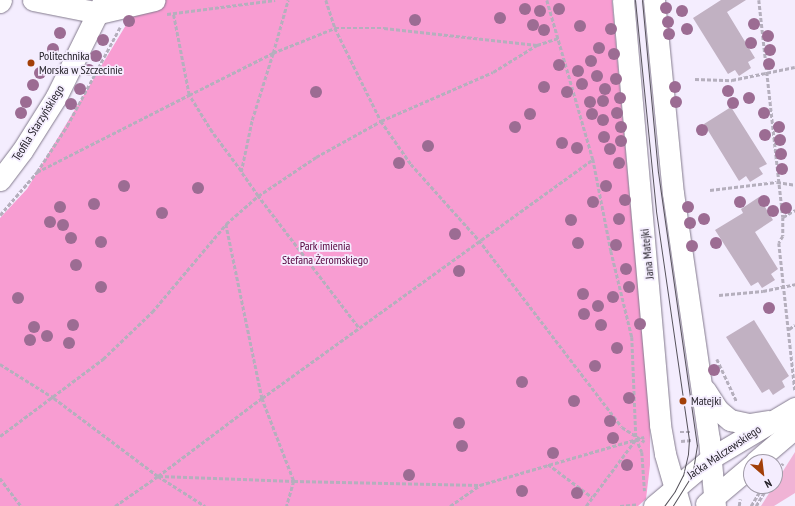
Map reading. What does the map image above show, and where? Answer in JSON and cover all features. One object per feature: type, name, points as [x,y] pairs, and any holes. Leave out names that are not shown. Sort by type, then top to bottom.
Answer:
[{"type":"street","points":[[33,0],[101,6],[160,7]]},
{"type":"street","name":"Jana Matejki","points":[[623,0],[650,285],[656,382],[663,443],[677,497]]},
{"type":"street","points":[[654,0],[673,193],[711,458],[711,503]]},
{"type":"street","name":"Teofila Starzyńskiego","points":[[0,180],[22,151],[53,103],[101,6]]},
{"type":"street","name":"Jacka Malczewskiego","points":[[700,378],[710,400],[730,420],[756,423],[786,412]]},
{"type":"street","name":"Jacka Malczewskiego","points":[[644,502],[677,497],[711,458],[786,412]]},
{"type":"street","name":"Jacka Malczewskiego","points":[[764,454],[795,428]]},
{"type":"street","points":[[711,503],[743,473]]},
{"type":"path","points":[[160,7],[173,13],[275,0]]},
{"type":"path","points":[[241,172],[252,120],[288,0]]},
{"type":"path","points":[[326,0],[335,28],[381,121],[411,164],[479,240],[622,428],[636,438]]},
{"type":"path","points":[[547,0],[593,159],[611,251],[632,337],[636,438],[642,452],[644,502],[620,506]]},
{"type":"path","points":[[759,0],[777,182],[783,217],[783,236],[779,243],[795,390]]},
{"type":"path","points":[[173,13],[189,95],[212,132],[258,196],[358,327]]},
{"type":"path","points":[[0,215],[37,172],[67,126],[123,21]]},
{"type":"path","points":[[37,172],[273,53],[335,28],[399,29],[537,45]]},
{"type":"path","points":[[0,436],[54,398],[103,359],[152,312],[226,224],[258,196],[316,157],[381,121],[493,72],[537,45],[558,38]]},
{"type":"path","points":[[695,79],[732,80],[795,67]]},
{"type":"path","points":[[115,506],[158,476],[358,327],[593,159]]},
{"type":"path","points":[[710,190],[777,182],[795,185]]},
{"type":"path","points":[[783,217],[795,210]]},
{"type":"path","points":[[226,224],[262,398],[294,481],[287,506]]},
{"type":"path","points":[[719,295],[763,291],[784,285],[795,284]]},
{"type":"path","points":[[789,329],[795,325]]},
{"type":"path","points":[[0,364],[54,398],[158,476],[205,506]]},
{"type":"path","points":[[681,428],[682,432]]},
{"type":"path","points":[[450,506],[480,485],[636,438]]},
{"type":"path","points":[[586,506],[636,438]]},
{"type":"path","points":[[548,464],[592,497]]},
{"type":"path","points":[[158,476],[480,485]]},
{"type":"path","points":[[0,478],[21,506]]},
{"type":"path","points":[[751,506],[758,494]]},
{"type":"path","points":[[756,506],[763,494]]},
{"type":"shaded area","points":[[795,452],[795,493],[774,506],[761,506],[769,494],[783,494],[783,471]]},
{"type":"green space","name":"Park imienia Stefana Żeromskiego","points":[[135,0],[612,0],[650,421],[650,465],[646,499],[638,506],[0,506],[0,218],[27,189],[126,25]]},
{"type":"building","points":[[721,0],[746,0],[727,12],[755,58],[748,62],[751,68],[739,76],[735,70],[728,74],[693,18]]},
{"type":"building","points":[[731,107],[767,164],[759,168],[763,174],[750,182],[746,176],[739,181],[704,124]]},
{"type":"building","points":[[759,197],[773,220],[755,232],[778,269],[771,274],[775,280],[762,288],[758,282],[751,286],[715,230],[743,213],[741,209]]},
{"type":"building","points":[[754,320],[789,376],[782,381],[785,387],[773,395],[769,389],[762,393],[726,337]]},
{"type":"tram line","points":[[635,0],[656,211],[689,439],[688,454],[683,475],[675,491],[664,506]]},
{"type":"tram line","points":[[642,0],[658,172],[697,445],[692,475],[673,506]]},
{"type":"place","name":"Politechnika Morska w Szczecinie","points":[[31,63]]},
{"type":"place","name":"Matejki","points":[[683,401]]}]
